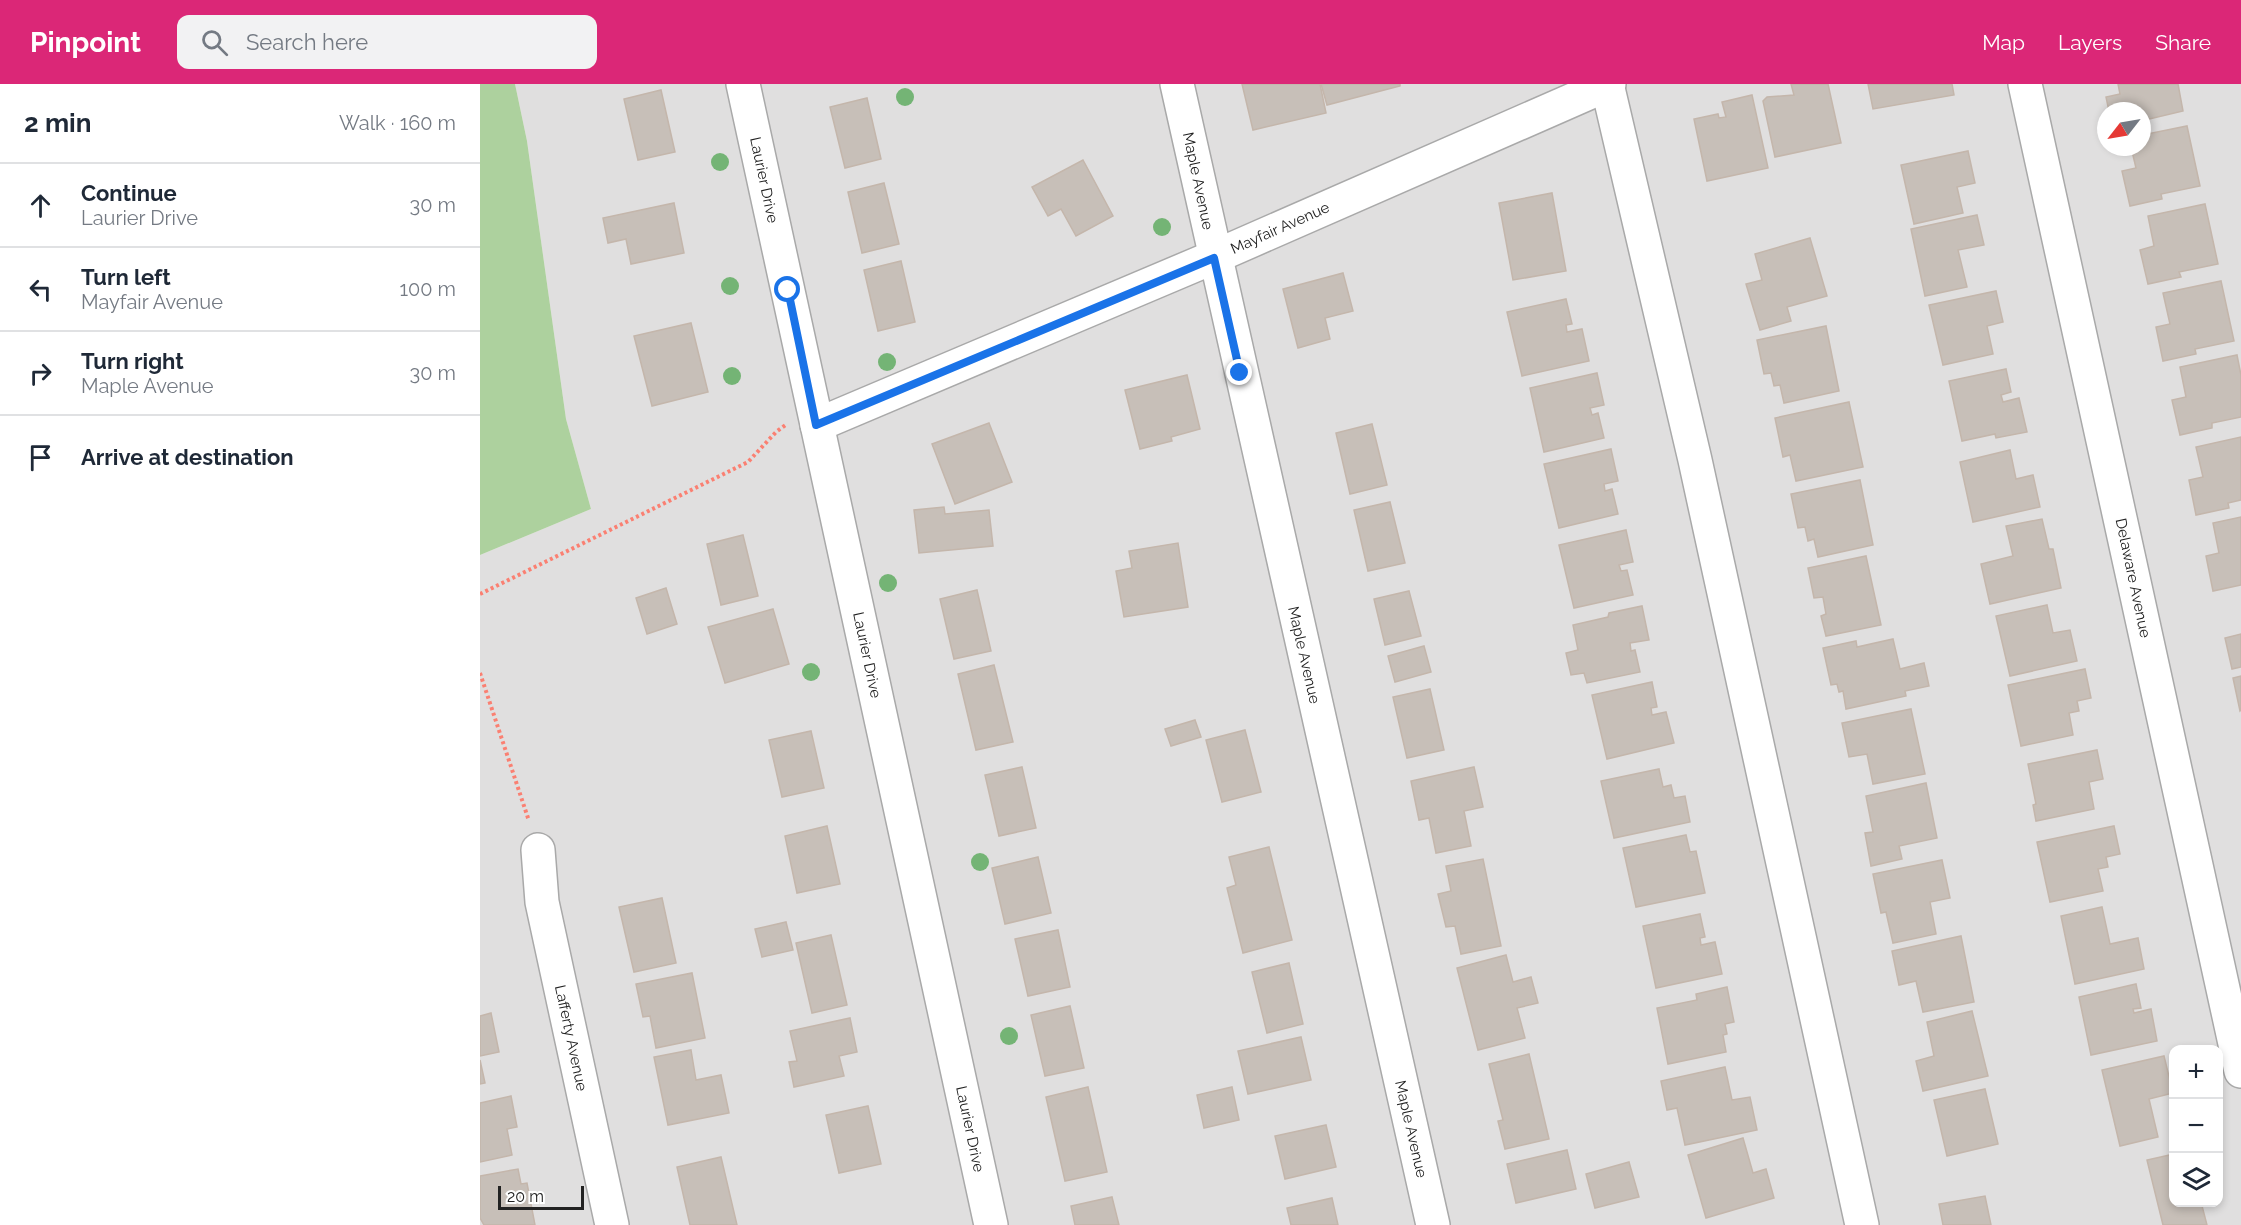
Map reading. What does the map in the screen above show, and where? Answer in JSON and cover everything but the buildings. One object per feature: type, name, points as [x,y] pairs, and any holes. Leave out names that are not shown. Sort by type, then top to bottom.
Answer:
[{"type":"street","name":"Laurier Drive","points":[[743,84],[991,1225]]},
{"type":"street","name":"Maple Avenue","points":[[1177,84],[1214,258],[1433,1225]]},
{"type":"street","name":"Mayfair Avenue","points":[[816,425],[1214,258],[1608,84]]},
{"type":"street","points":[[1608,84],[1695,460],[1862,1225]]},
{"type":"street","name":"Delaware Avenue","points":[[2025,84],[2241,1071]]},
{"type":"street","name":"Lafferty Avenue","points":[[538,850],[542,902],[612,1225]]},
{"type":"path","points":[[480,594],[748,462],[776,432]]},
{"type":"path","points":[[480,673],[538,850]]},
{"type":"shaded area","points":[[515,84],[2241,84],[2241,1225],[480,1225],[480,555],[591,509],[566,419],[527,141]]},
{"type":"green space","points":[[480,84],[515,84],[527,141],[566,419],[591,509],[480,555]]},
{"type":"route","points":[[788,290],[816,425],[1214,258],[1240,373]]}]
